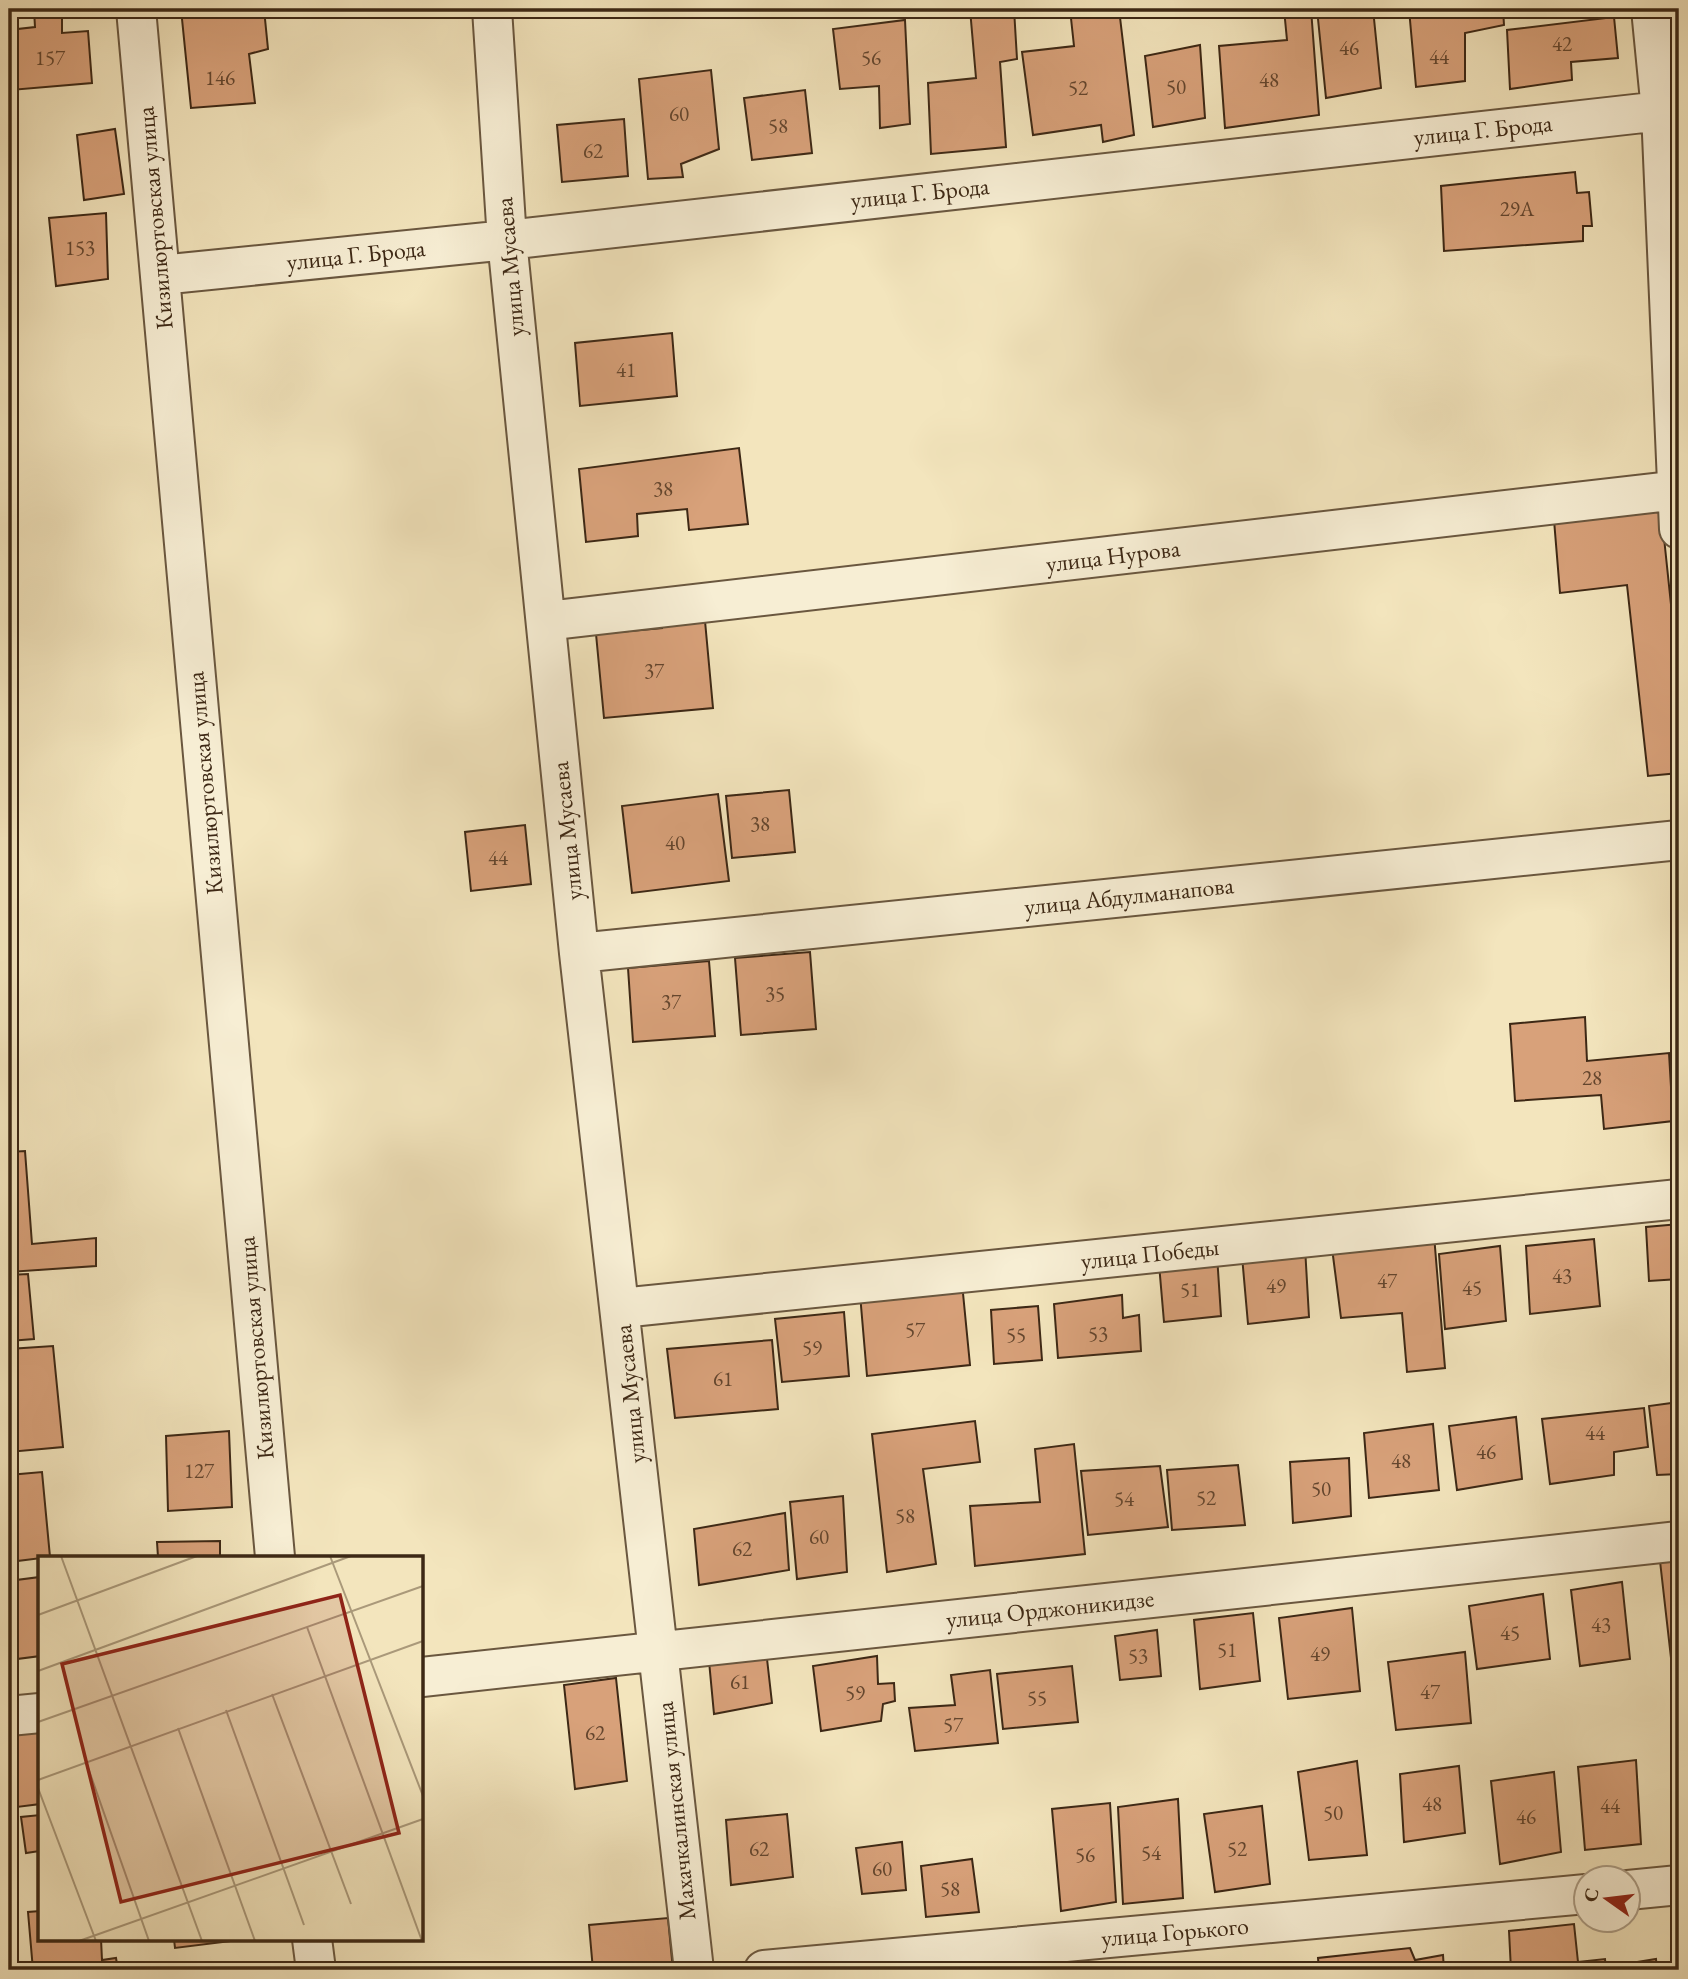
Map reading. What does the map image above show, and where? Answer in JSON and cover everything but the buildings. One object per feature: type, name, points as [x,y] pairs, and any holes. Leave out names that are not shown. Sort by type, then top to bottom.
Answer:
[{"type":"street","name":"Кизилюртовская улица","points":[[136,9],[275,1556]]},
{"type":"street","name":"улица Мусаева","points":[[492,9],[506,240],[579,953],[658,1651]]},
{"type":"street","points":[[1651,9],[1670,110],[1679,529]]},
{"type":"street","name":"улица Г. Брода","points":[[160,275],[506,240],[1670,110]]},
{"type":"street","name":"улица Нурова","points":[[546,621],[1677,491]]},
{"type":"street","name":"улица Абдулманапова","points":[[579,953],[1679,840]]},
{"type":"street","name":"улица Победы","points":[[621,1308],[1679,1199]]},
{"type":"street","name":"улица Орджоникидзе","points":[[424,1677],[1679,1541]]},
{"type":"street","name":"Махачкалинская улица","points":[[658,1651],[694,1970]]},
{"type":"street","points":[[9,1716],[38,1713]]},
{"type":"street","points":[[1642,1889],[1679,1885]]},
{"type":"street","name":"улица Горького","points":[[764,1970],[1572,1895]]},
{"type":"street","points":[[312,1940],[316,1970]]}]
